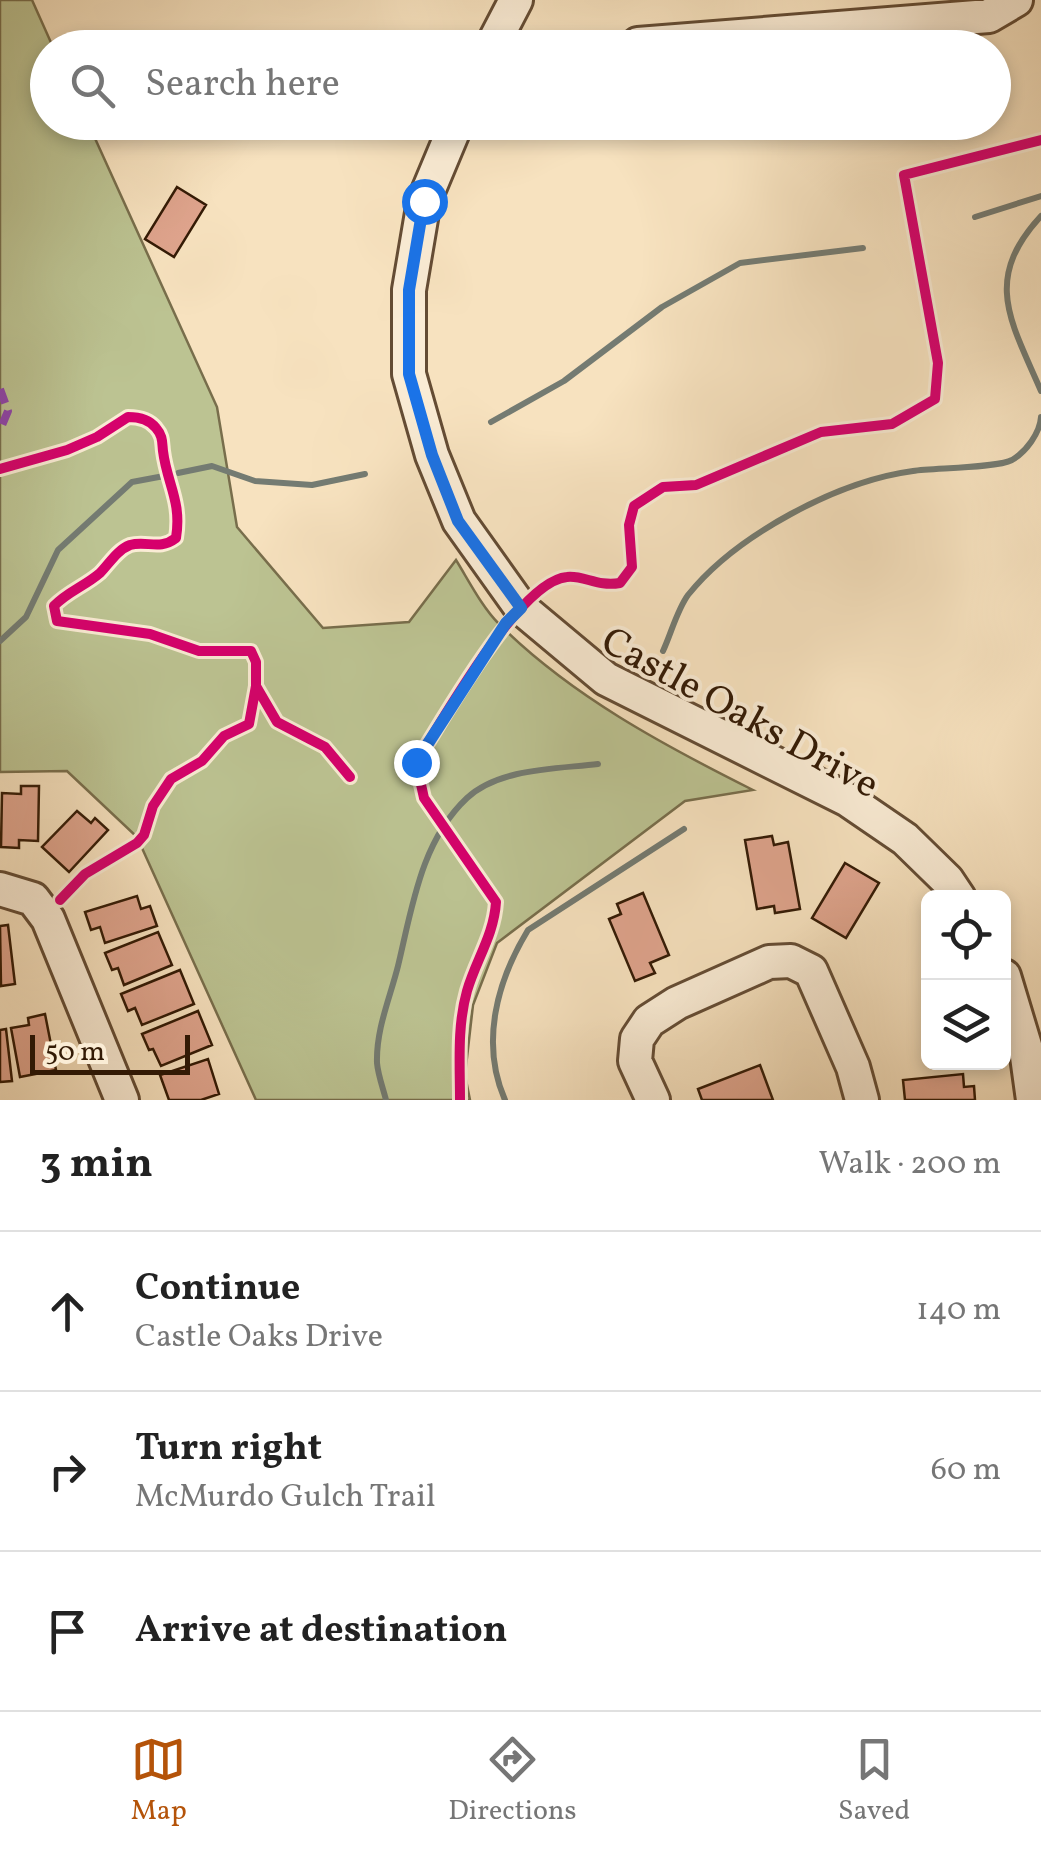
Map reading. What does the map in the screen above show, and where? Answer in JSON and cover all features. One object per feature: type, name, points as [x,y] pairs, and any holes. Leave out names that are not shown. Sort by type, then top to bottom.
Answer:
[{"type":"street","points":[[500,30],[516,0]]},
{"type":"street","points":[[814,30],[989,16],[1016,0]]},
{"type":"street","name":"Castle Oaks Drive","points":[[449,140],[424,201],[409,290],[409,374],[432,455],[458,521],[521,608],[606,679],[848,800],[905,839],[954,890]]},
{"type":"street","points":[[0,889],[33,900],[48,919],[121,1100]]},
{"type":"street","points":[[653,1100],[635,1061],[637,1039],[648,1021],[769,962],[791,961],[812,971],[853,1067],[862,1100]]},
{"type":"street","points":[[1005,980],[1026,1048],[1033,1100]]},
{"type":"green space","points":[[0,0],[32,0],[45,30],[30,30],[30,140],[96,140],[217,407],[237,527],[323,628],[409,622],[456,560],[493,617],[556,674],[619,717],[753,790],[685,801],[497,943],[473,1005],[465,1075],[470,1100],[256,1100],[137,837],[67,771],[0,772]]},
{"type":"building","points":[[177,187],[206,205],[174,257],[145,239]]},
{"type":"building","points":[[21,786],[39,786],[38,841],[19,840],[19,848],[1,847],[2,793],[21,794]]},
{"type":"building","points":[[77,811],[91,823],[95,818],[108,830],[69,872],[42,847]]},
{"type":"building","points":[[772,836],[774,845],[788,842],[800,909],[775,913],[774,906],[757,909],[745,840]]},
{"type":"building","points":[[845,863],[879,883],[846,938],[812,918]]},
{"type":"building","points":[[643,893],[669,955],[650,963],[655,973],[635,981],[609,919],[621,914],[617,904]]},
{"type":"building","points":[[137,896],[141,909],[150,906],[157,926],[105,943],[100,927],[91,930],[85,912]]},
{"type":"building","points":[[8,925],[15,984],[1,986],[0,926]]},
{"type":"building","points":[[158,932],[172,965],[124,985],[118,968],[112,970],[105,953]]},
{"type":"building","points":[[180,970],[194,1004],[142,1025],[135,1008],[128,1011],[121,994]]},
{"type":"building","points":[[198,1011],[212,1045],[161,1066],[142,1034]]},
{"type":"building","points":[[45,1014],[56,1070],[20,1077],[11,1028],[29,1025],[28,1018]]},
{"type":"building","points":[[6,1029],[12,1081],[0,1082],[0,1030]]},
{"type":"building","points":[[208,1059],[219,1094],[201,1100],[169,1100],[160,1075]]},
{"type":"building","points":[[760,1065],[773,1100],[702,1100],[698,1089]]},
{"type":"building","points":[[963,1074],[964,1087],[974,1086],[975,1100],[905,1100],[903,1080]]},
{"type":"waterway","points":[[975,217],[1041,196]]},
{"type":"waterway","points":[[1041,216],[1012,260],[1007,281],[1012,322],[1041,391]]},
{"type":"waterway","points":[[491,422],[564,381],[662,307],[740,263],[863,248]]},
{"type":"waterway","points":[[663,651],[688,595],[708,573],[790,514],[884,477],[1012,460],[1031,442],[1041,417]]},
{"type":"waterway","points":[[178,473],[212,466],[255,481],[312,485],[365,474]]},
{"type":"waterway","points":[[0,641],[26,617],[58,550],[132,482],[164,476]]},
{"type":"waterway","points":[[386,1100],[377,1063],[381,1026],[414,899],[439,834],[467,798],[495,781],[529,772],[598,764]]},
{"type":"waterway","points":[[505,1100],[494,1057],[493,1035],[501,991],[528,930],[684,829]]},
{"type":"marked path","points":[[0,389],[8,411],[0,430]]},
{"type":"cycle path","points":[[460,1100],[464,1004],[492,925],[496,902],[424,798],[416,762],[483,656],[527,602],[548,584],[567,577],[620,583],[632,567],[629,525],[634,506],[663,487],[696,485],[821,432],[892,424],[935,399],[938,363],[904,175],[1041,140]]},
{"type":"cycle path","points":[[0,469],[67,450],[128,417],[153,425],[161,436],[176,503],[176,538],[164,544],[136,544],[121,550],[100,573],[54,606],[57,621],[150,634],[199,651],[251,651],[256,662],[256,686],[277,722],[325,747],[350,777]]},
{"type":"cycle path","points":[[60,900],[85,874],[137,843],[144,835],[153,806],[171,779],[202,761],[224,736],[249,724],[256,686]]},
{"type":"route","points":[[416,762],[506,623],[521,608],[458,521],[432,455],[409,374],[409,290],[424,201]]}]
